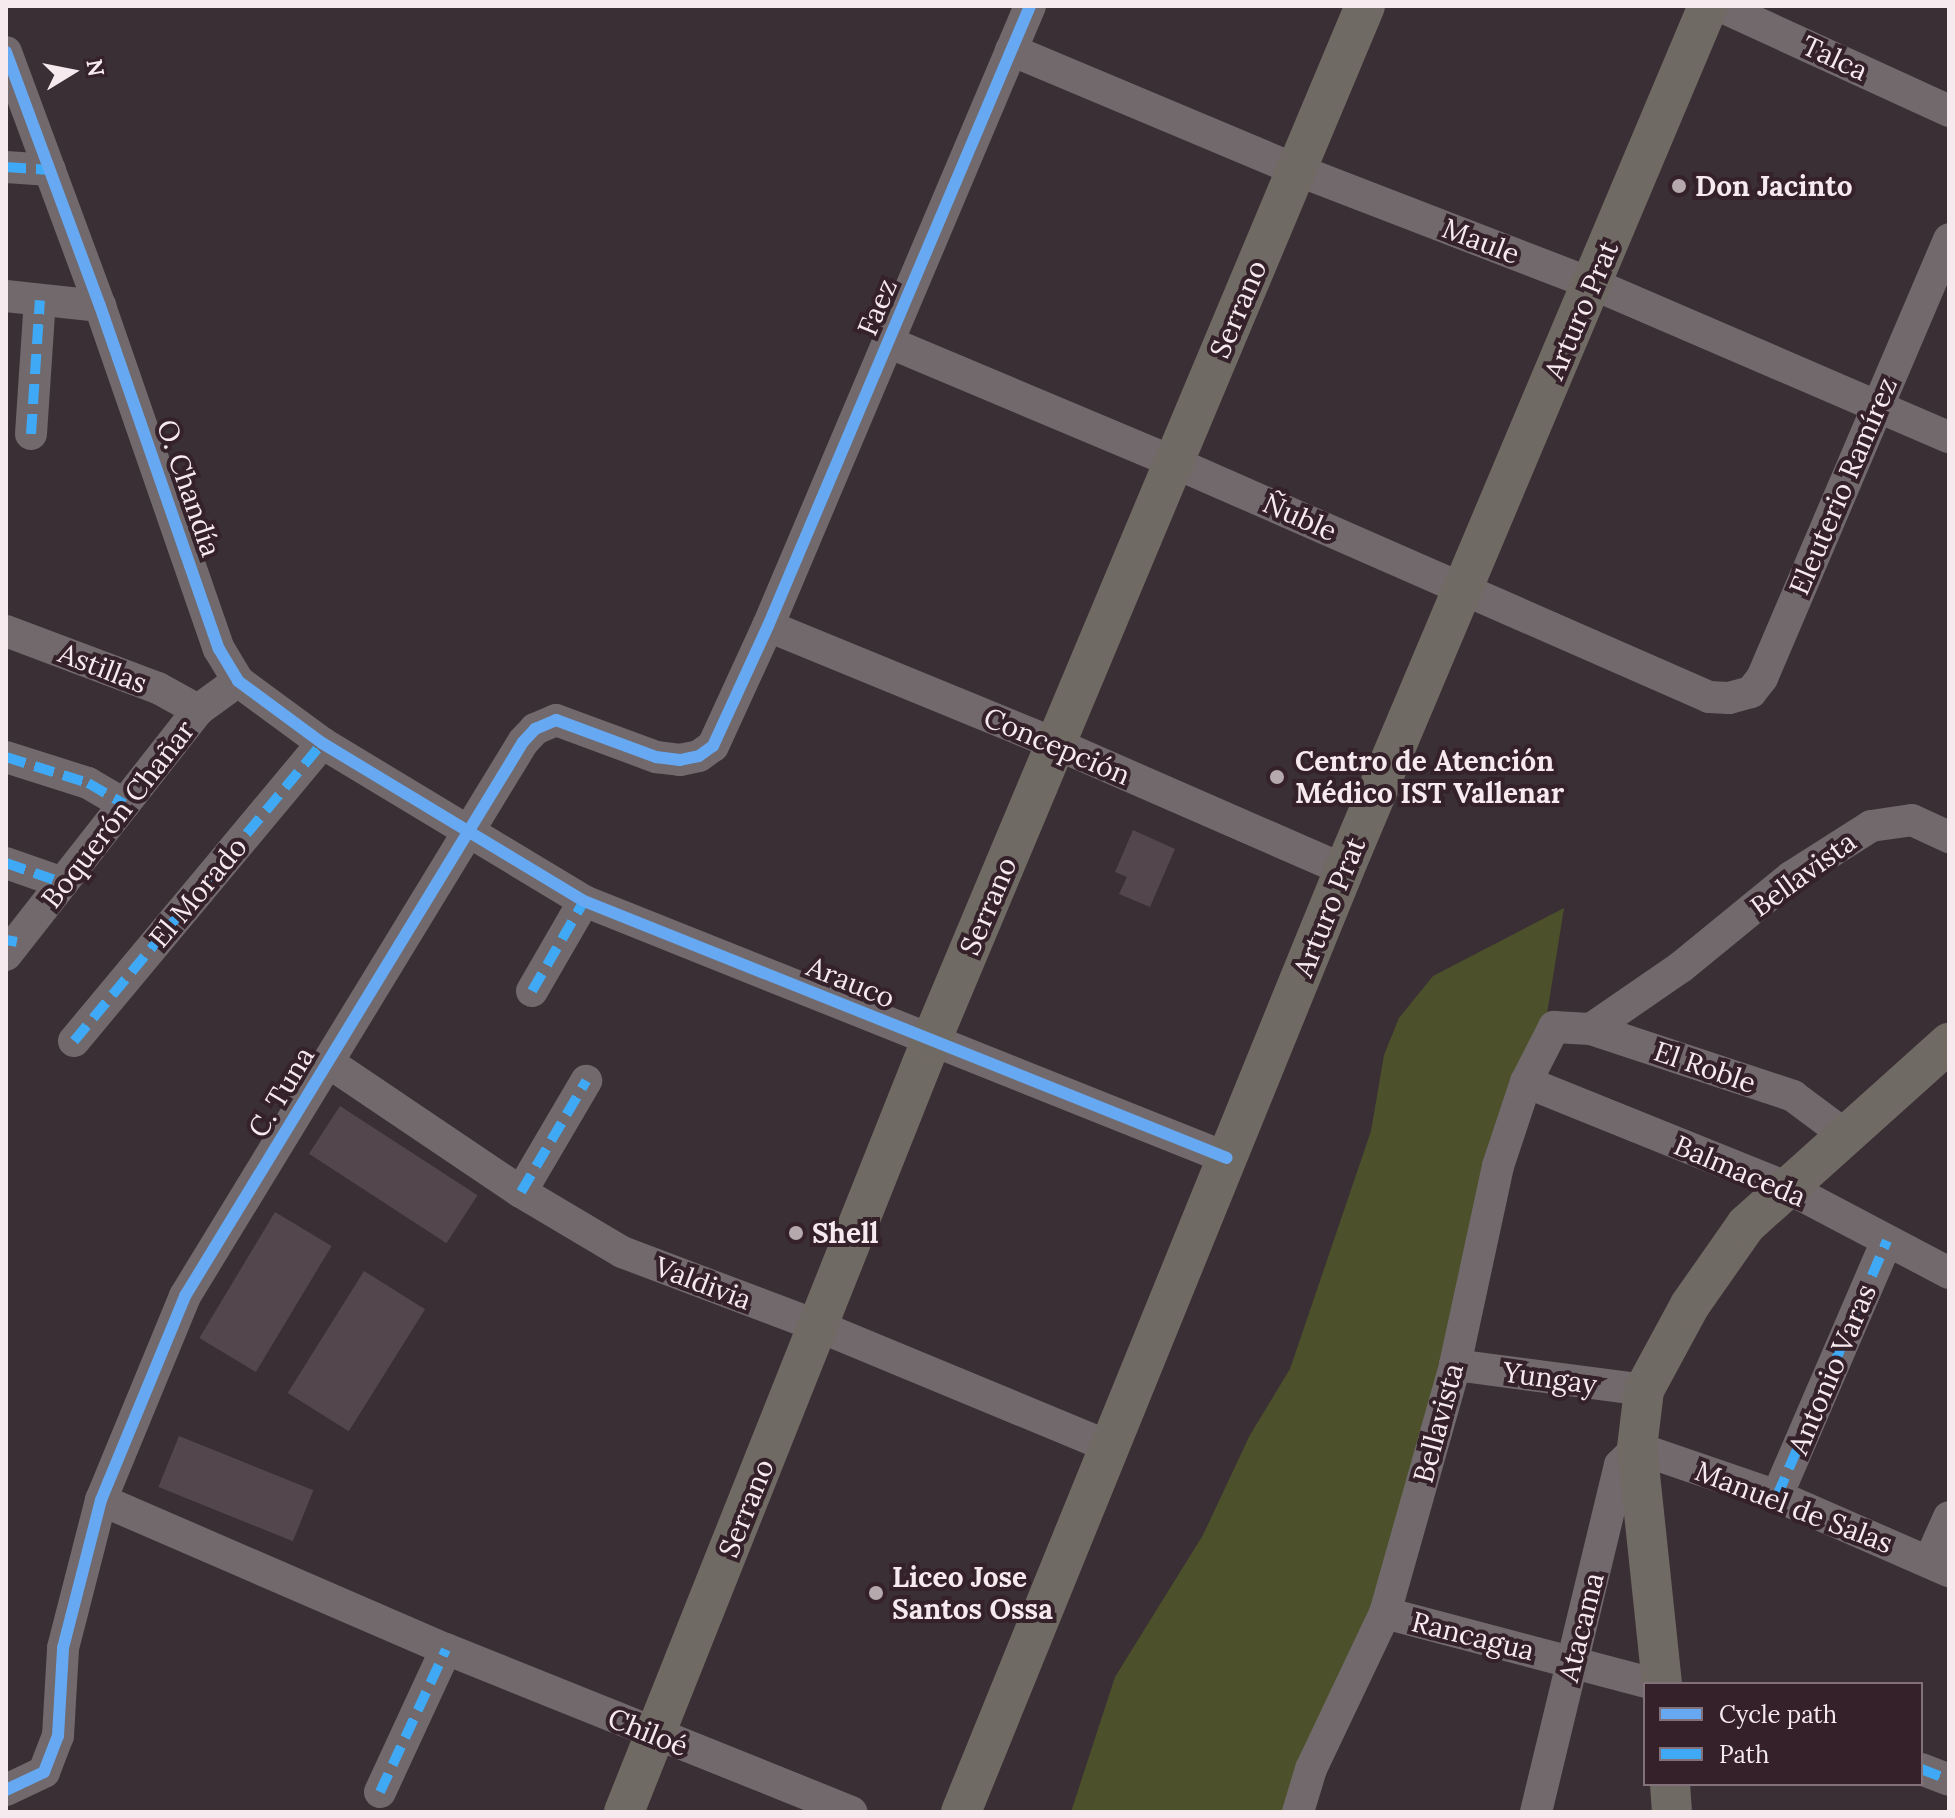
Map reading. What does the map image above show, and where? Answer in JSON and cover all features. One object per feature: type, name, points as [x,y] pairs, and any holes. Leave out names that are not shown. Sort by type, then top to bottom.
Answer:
[{"type":"main road","name":"Serrano","points":[[624,1812],[931,1041],[1365,6]]},
{"type":"main road","name":"Arturo Prat","points":[[961,1812],[1461,587],[1593,284],[1708,6]]},
{"type":"main road","points":[[1662,1682],[1637,1448],[1644,1390],[1690,1305],[1738,1236],[1786,1187],[1949,1043]]},
{"type":"main road","points":[[1670,1786],[1672,1812]]},
{"type":"street","name":"Faez","points":[[768,626],[1030,6]]},
{"type":"street","name":"Talca","points":[[1720,6],[1949,111]]},
{"type":"street","name":"Maule","points":[[1011,50],[1297,170],[1593,284],[1949,437]]},
{"type":"street","name":"O. Chandía","points":[[6,52],[100,306],[219,649],[238,681],[322,743],[465,831]]},
{"type":"street","points":[[6,167],[50,170]]},
{"type":"street","name":"Eleuterio Ramírez","points":[[1709,697],[1729,698],[1751,692],[1762,678],[1949,239]]},
{"type":"street","points":[[6,296],[100,306]]},
{"type":"street","points":[[31,434],[40,300]]},
{"type":"street","name":"Ñuble","points":[[888,342],[1173,462],[1709,697]]},
{"type":"street","name":"Concepción","points":[[768,626],[1056,744],[1344,870]]},
{"type":"street","name":"C. Tuna","points":[[6,1790],[44,1772],[58,1736],[63,1648],[101,1500],[185,1296],[465,831],[523,742],[546,722],[566,721],[656,757],[680,760],[699,756],[713,746],[768,626]]},
{"type":"street","name":"Astillas","points":[[6,631],[158,688],[198,710]]},
{"type":"street","name":"Boquerón Chañar","points":[[10,946],[198,710],[238,681]]},
{"type":"street","name":"El Morado","points":[[74,1041],[322,743]]},
{"type":"street","points":[[6,757],[88,783],[124,804]]},
{"type":"street","name":"Bellavista","points":[[1591,1029],[1681,967],[1791,877],[1871,826],[1912,820],[1949,837]]},
{"type":"street","name":"Arauco","points":[[465,831],[584,901],[1227,1158]]},
{"type":"street","points":[[6,863],[63,883]]},
{"type":"street","points":[[532,991],[584,901]]},
{"type":"street","name":"Bellavista","points":[[1298,1812],[1311,1769],[1385,1613],[1455,1365],[1498,1166],[1526,1082],[1554,1027]]},
{"type":"street","name":"El Roble","points":[[1554,1027],[1591,1029],[1793,1096],[1844,1134]]},
{"type":"street","name":"Valdivia","points":[[328,1062],[521,1192],[622,1252],[818,1326],[1108,1446]]},
{"type":"street","points":[[521,1192],[586,1081]]},
{"type":"street","name":"Balmaceda","points":[[1526,1082],[1786,1187],[1949,1273]]},
{"type":"street","name":"Antonio Varas","points":[[1777,1496],[1887,1241]]},
{"type":"street","name":"Yungay","points":[[1455,1365],[1644,1390]]},
{"type":"street","name":"Manuel de Salas","points":[[1637,1448],[1777,1496],[1939,1566]]},
{"type":"street","name":"Atacama","points":[[1536,1812],[1620,1465],[1637,1448]]},
{"type":"street","name":"Chiloé","points":[[101,1500],[446,1649],[656,1736],[852,1812]]},
{"type":"street","points":[[1939,1566],[1949,1517]]},
{"type":"street","name":"Rancagua","points":[[1385,1613],[1647,1682]]},
{"type":"street","points":[[380,1792],[446,1649]]},
{"type":"street","points":[[1923,1770],[1949,1780]]},
{"type":"green space","points":[[1564,908],[1547,1014],[1374,1609],[1286,1812],[1071,1812],[1115,1677],[1203,1535],[1250,1435],[1290,1369],[1371,1131],[1384,1055],[1399,1018],[1433,976]]},
{"type":"building","points":[[1133,830],[1175,849],[1150,907],[1119,894],[1127,877],[1115,872]]},
{"type":"building","points":[[340,1106],[478,1195],[446,1243],[309,1154]]},
{"type":"building","points":[[275,1212],[332,1246],[256,1372],[199,1338]]},
{"type":"building","points":[[364,1271],[425,1309],[349,1431],[288,1393]]},
{"type":"building","points":[[179,1436],[313,1490],[293,1541],[158,1487]]},
{"type":"marked path","points":[[6,167],[50,170]]},
{"type":"marked path","points":[[31,434],[40,300]]},
{"type":"marked path","points":[[74,1041],[322,743]]},
{"type":"marked path","points":[[6,757],[88,783],[124,804]]},
{"type":"marked path","points":[[6,863],[63,883]]},
{"type":"marked path","points":[[532,991],[584,901]]},
{"type":"marked path","points":[[6,940],[17,942]]},
{"type":"marked path","points":[[521,1192],[586,1081]]},
{"type":"marked path","points":[[1777,1496],[1887,1241]]},
{"type":"marked path","points":[[380,1792],[446,1649]]},
{"type":"marked path","points":[[1923,1770],[1949,1780]]},
{"type":"cycle path","points":[[6,1790],[44,1772],[58,1736],[63,1648],[101,1500],[185,1296],[523,742],[535,729],[556,720],[656,757],[680,760],[699,756],[713,746],[768,626],[1030,6]]},
{"type":"cycle path","points":[[6,52],[100,306],[219,649],[238,681],[322,743],[584,901],[1227,1158]]},
{"type":"place","name":"Don Jacinto","points":[[1679,186]]},
{"type":"place","name":"Centro de Atención Médico IST Vallenar","points":[[1277,777]]},
{"type":"place","name":"Shell","points":[[796,1233]]},
{"type":"place","name":"Liceo Jose Santos Ossa","points":[[876,1593]]}]
